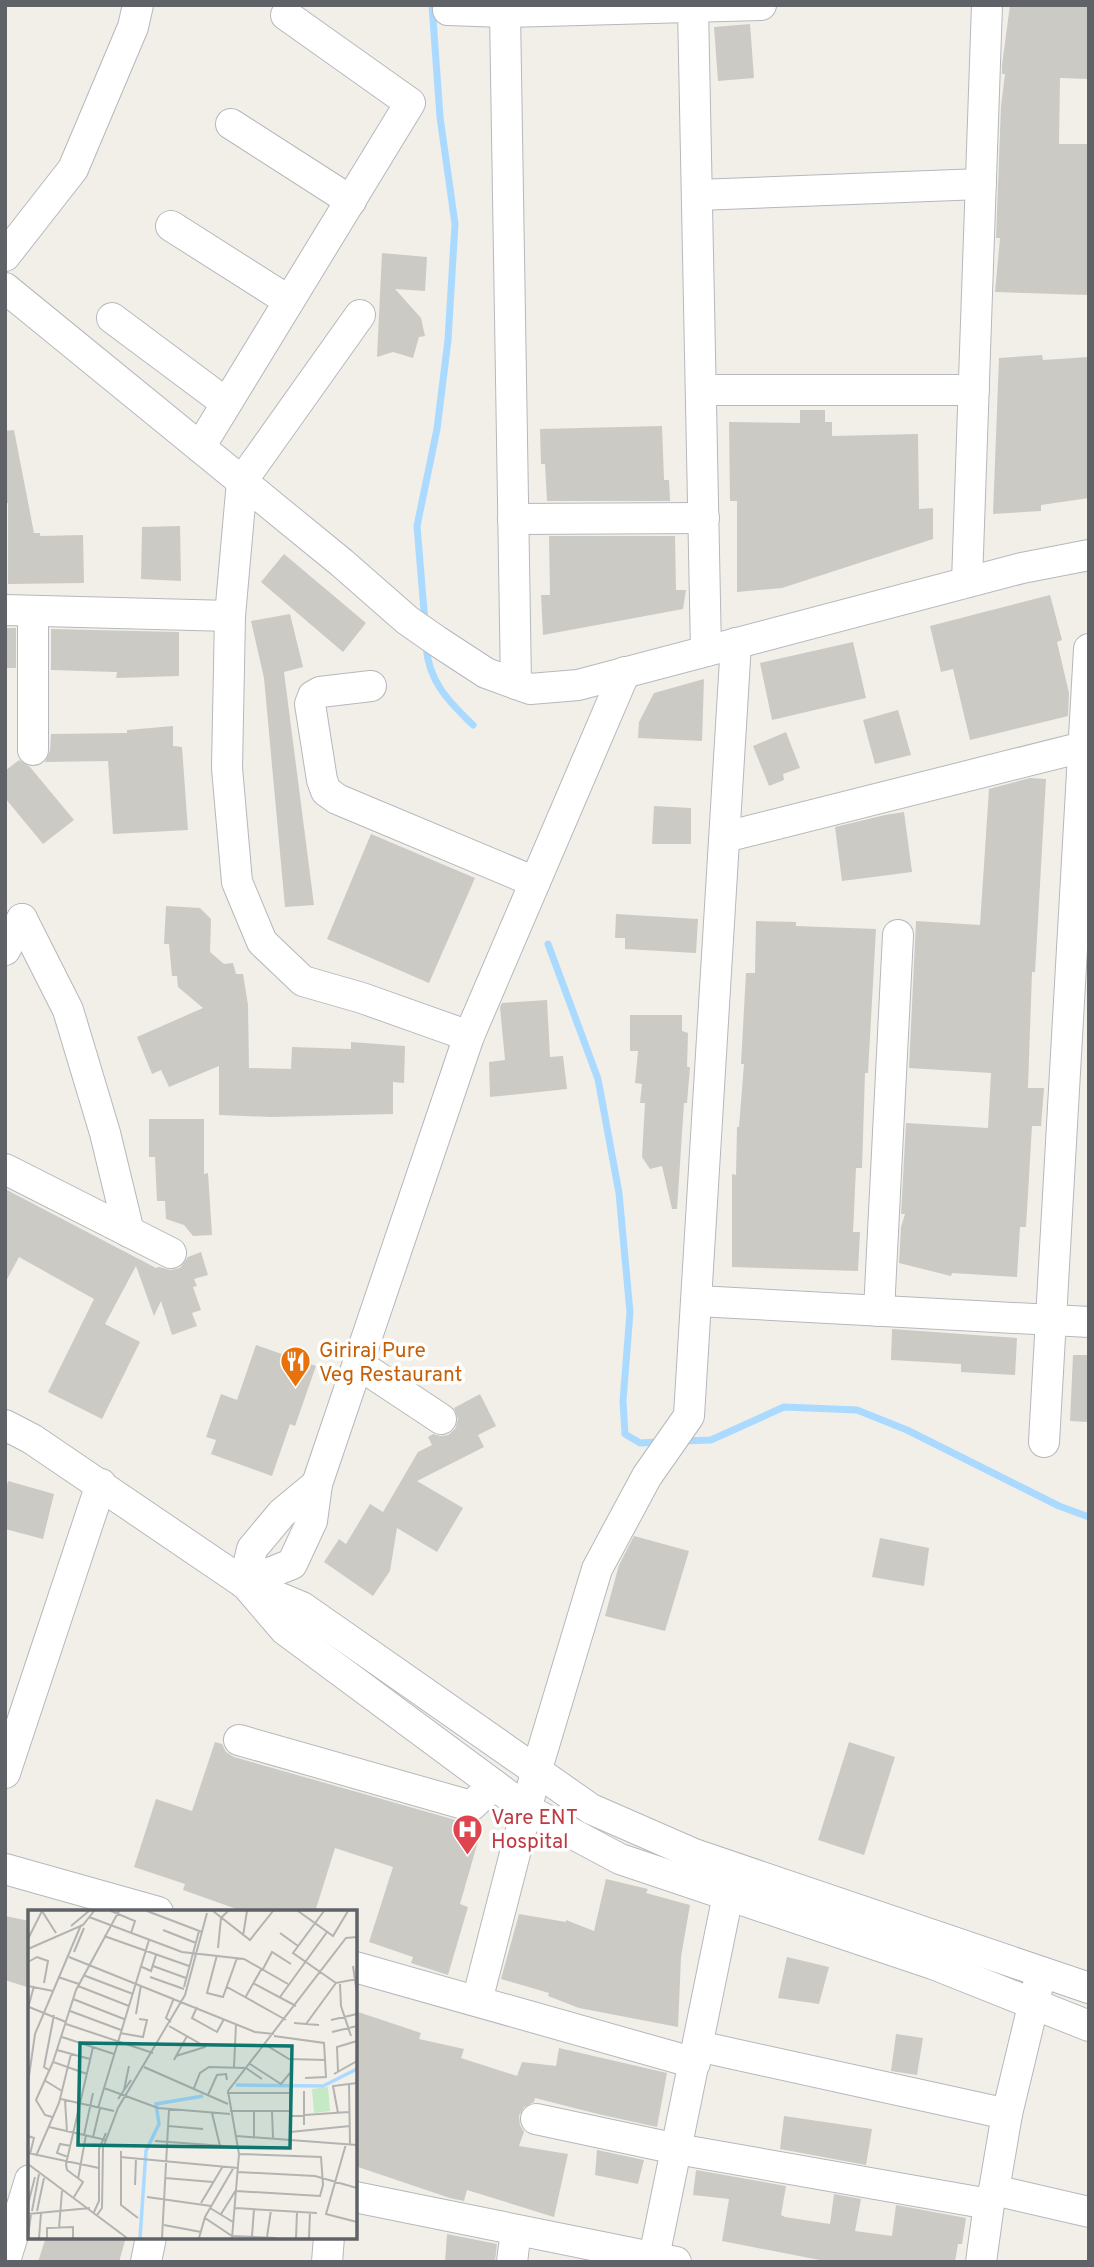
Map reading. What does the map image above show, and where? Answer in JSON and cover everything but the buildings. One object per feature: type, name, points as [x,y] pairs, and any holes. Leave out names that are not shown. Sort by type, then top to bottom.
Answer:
[{"type":"street","points":[[5,256],[73,169],[134,27],[138,5]]},
{"type":"street","points":[[448,10],[505,12],[761,5]]},
{"type":"street","points":[[967,582],[987,5]]},
{"type":"street","points":[[693,7],[706,651]]},
{"type":"street","points":[[505,12],[516,684]]},
{"type":"street","points":[[200,447],[410,103],[286,15]]},
{"type":"street","points":[[231,124],[351,201]]},
{"type":"street","points":[[697,195],[981,184]]},
{"type":"street","points":[[171,226],[289,301]]},
{"type":"street","points":[[5,288],[242,481],[407,620],[486,673],[530,689],[578,685],[1022,568],[1089,555]]},
{"type":"street","points":[[360,315],[242,481],[230,617],[227,768],[237,882],[262,942],[303,981],[362,998],[469,1037]]},
{"type":"street","points":[[112,318],[226,403]]},
{"type":"street","points":[[701,390],[974,390]]},
{"type":"street","points":[[513,519],[704,518]]},
{"type":"street","points":[[33,750],[19,611],[230,617]]},
{"type":"street","points":[[477,2001],[536,1772],[597,1569],[647,1476],[689,1416],[736,643]]},
{"type":"street","points":[[1044,1442],[1089,649]]},
{"type":"street","points":[[244,1583],[292,1564],[312,1521],[317,1484],[469,1037],[625,672]]},
{"type":"street","points":[[372,686],[320,692],[313,696],[310,705],[326,791],[337,799],[536,882]]},
{"type":"street","points":[[725,837],[1083,747]]},
{"type":"street","points":[[5,950],[22,919],[68,1010],[105,1133],[129,1232]]},
{"type":"street","points":[[879,1311],[898,935]]},
{"type":"street","points":[[5,1169],[171,1253]]},
{"type":"street","points":[[697,1301],[1089,1322]]},
{"type":"street","points":[[358,1364],[441,1419]]},
{"type":"street","points":[[5,1425],[32,1439],[101,1484],[244,1583],[302,1607],[591,1809],[694,1853],[1089,1988]]},
{"type":"street","points":[[5,1773],[101,1484]]},
{"type":"street","points":[[244,1583],[252,1549],[282,1513],[317,1484]]},
{"type":"street","points":[[244,1583],[285,1630],[528,1810],[620,1859],[933,1964],[1089,2026]]},
{"type":"street","points":[[239,1740],[471,1806],[494,1785]]},
{"type":"street","points":[[5,1869],[113,1906],[143,1910]]},
{"type":"street","points":[[357,2197],[661,2260],[677,2149],[729,1895]]},
{"type":"street","points":[[357,1968],[477,2001],[696,2054],[1007,2114]]},
{"type":"street","points":[[981,2262],[1007,2114],[1041,1972]]},
{"type":"street","points":[[536,2119],[677,2149],[1089,2212]]},
{"type":"street","points":[[5,2261],[19,2195]]},
{"type":"street","points":[[512,2262],[516,2230]]},
{"type":"street","points":[[146,2262],[151,2239]]},
{"type":"street","points":[[327,2262],[329,2239]]},
{"type":"waterway","points":[[425,623],[417,526],[437,429],[448,340],[455,224],[440,117],[432,5]]},
{"type":"waterway","points":[[426,645],[435,680],[448,699],[473,725]]},
{"type":"waterway","points":[[548,944],[598,1079],[619,1193],[630,1312],[623,1401],[625,1434],[640,1443],[659,1442]]},
{"type":"waterway","points":[[681,1441],[711,1440],[784,1407],[857,1410],[907,1430],[1059,1506],[1089,1517]]},
{"type":"place","name":"Giriraj Pure Veg Restaurant","points":[[296,1389]]},
{"type":"place","name":"Vare ENT Hospital","points":[[468,1856]]}]
